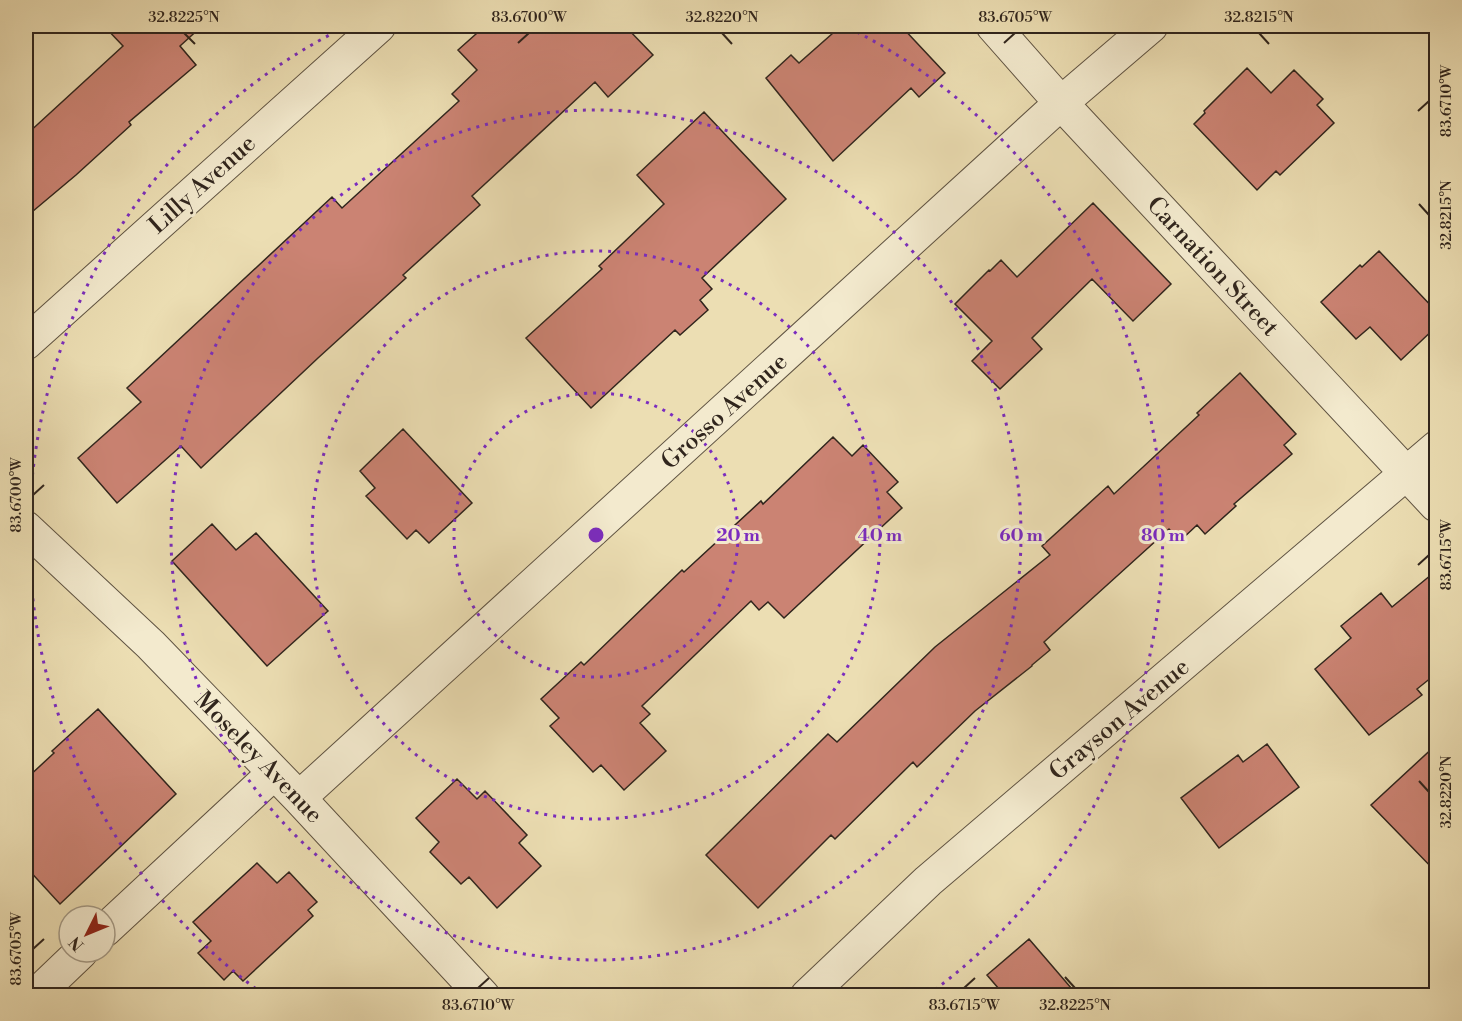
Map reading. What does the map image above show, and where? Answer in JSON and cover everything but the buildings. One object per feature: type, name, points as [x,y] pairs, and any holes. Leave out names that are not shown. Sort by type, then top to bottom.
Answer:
[{"type":"street","name":"Lilly Avenue","points":[[26,343],[379,26]]},
{"type":"street","name":"Carnation Street","points":[[993,26],[1061,104],[1437,505]]},
{"type":"street","name":"Grosso Avenue","points":[[299,798],[1061,104],[1151,26]]},
{"type":"street","name":"Grayson Avenue","points":[[807,996],[928,881],[1437,448]]},
{"type":"street","name":"Moseley Avenue","points":[[26,528],[151,645],[299,798],[483,996]]},
{"type":"street","points":[[117,919],[274,773]]},
{"type":"street","points":[[35,996],[68,964]]}]
